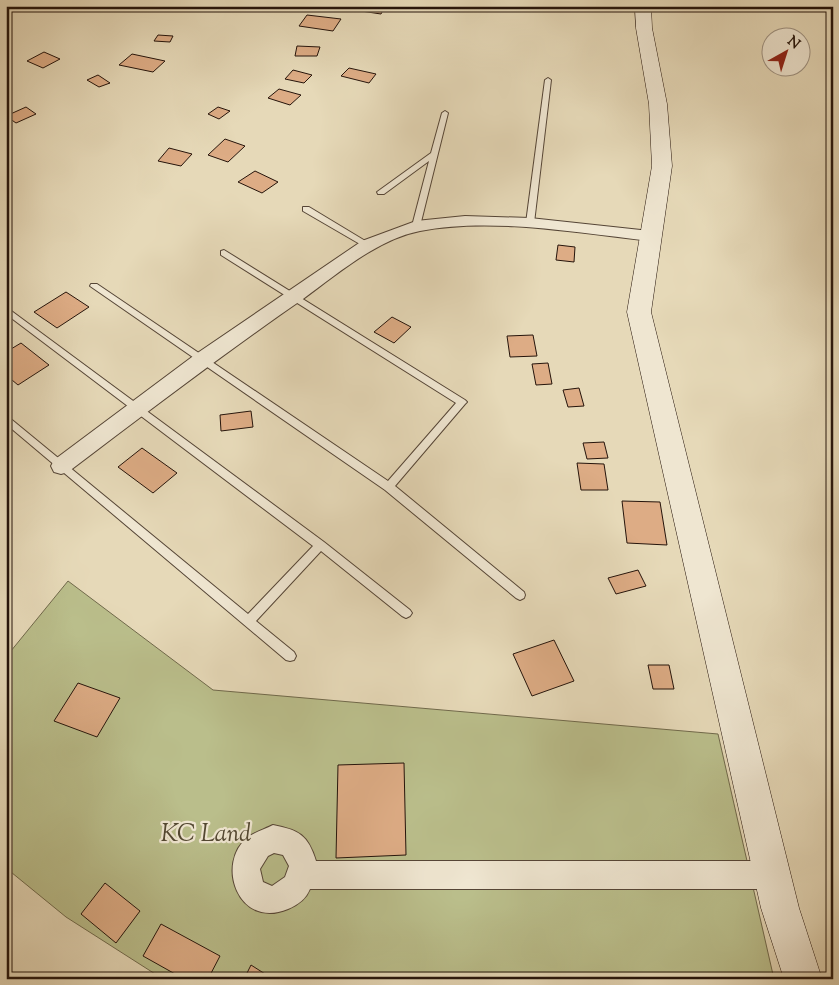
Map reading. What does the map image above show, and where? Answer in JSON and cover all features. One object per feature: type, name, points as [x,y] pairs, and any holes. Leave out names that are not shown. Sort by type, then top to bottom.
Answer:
[{"type":"street","points":[[643,6],[644,28],[658,104],[662,166],[639,312],[780,908],[803,979]]},
{"type":"street","points":[[61,466],[203,359],[368,244],[416,226],[465,221],[530,223],[650,236]]},
{"type":"street","points":[[302,875],[772,875]]},
{"type":"lane","points":[[530,223],[548,80]]},
{"type":"lane","points":[[416,226],[444,113]]},
{"type":"lane","points":[[381,192],[433,155]]},
{"type":"lane","points":[[306,208],[368,244]]},
{"type":"lane","points":[[224,253],[293,298],[462,402],[389,487]]},
{"type":"lane","points":[[94,286],[389,487],[520,596]]},
{"type":"lane","points":[[6,310],[320,545],[406,613]]},
{"type":"lane","points":[[6,418],[290,656]]},
{"type":"lane","points":[[248,622],[320,545]]},
{"type":"green space","name":"KC Land","points":[[68,581],[213,690],[718,734],[774,979],[163,979],[66,917],[6,868],[6,657]]},
{"type":"building","points":[[318,6],[357,6],[356,9]]},
{"type":"building","points":[[363,6],[385,6],[381,14],[361,11]]},
{"type":"building","points":[[307,15],[341,19],[333,31],[299,26]]},
{"type":"building","points":[[158,35],[173,36],[170,42],[154,41]]},
{"type":"building","points":[[297,46],[320,47],[317,56],[295,56]]},
{"type":"building","points":[[44,52],[60,59],[43,68],[27,61]]},
{"type":"building","points":[[132,54],[165,61],[153,72],[119,65]]},
{"type":"building","points":[[349,68],[376,74],[369,83],[341,76]]},
{"type":"building","points":[[293,70],[312,75],[304,83],[285,79]]},
{"type":"building","points":[[98,75],[110,83],[99,87],[87,80]]},
{"type":"building","points":[[279,89],[301,95],[290,105],[268,98]]},
{"type":"building","points":[[26,107],[36,114],[16,123],[6,116]]},
{"type":"building","points":[[218,107],[230,111],[219,119],[208,114]]},
{"type":"building","points":[[225,139],[245,146],[228,162],[208,155]]},
{"type":"building","points":[[169,148],[192,154],[181,166],[158,161]]},
{"type":"building","points":[[255,171],[278,182],[262,193],[238,182]]},
{"type":"building","points":[[558,245],[575,247],[574,262],[556,260]]},
{"type":"building","points":[[66,292],[89,307],[57,328],[34,312]]},
{"type":"building","points":[[392,317],[411,327],[394,343],[374,332]]},
{"type":"building","points":[[533,335],[537,356],[510,357],[507,336]]},
{"type":"building","points":[[21,343],[49,365],[18,385],[6,375],[6,352]]},
{"type":"building","points":[[548,363],[552,384],[536,385],[532,364]]},
{"type":"building","points":[[579,388],[584,406],[568,407],[563,390]]},
{"type":"building","points":[[251,411],[253,427],[221,431],[220,415]]},
{"type":"building","points":[[604,442],[608,458],[587,459],[583,443]]},
{"type":"building","points":[[142,448],[177,473],[153,493],[118,467]]},
{"type":"building","points":[[577,463],[604,464],[608,490],[581,490]]},
{"type":"building","points":[[622,501],[660,502],[667,545],[627,543]]},
{"type":"building","points":[[638,570],[646,586],[616,594],[608,578]]},
{"type":"building","points":[[554,640],[574,681],[532,696],[513,654]]},
{"type":"building","points":[[648,665],[669,665],[674,689],[653,689]]},
{"type":"building","points":[[78,683],[120,698],[97,737],[54,721]]},
{"type":"building","points":[[404,763],[406,855],[336,858],[338,765]]},
{"type":"building","points":[[105,883],[140,911],[116,943],[81,914]]},
{"type":"building","points":[[161,924],[220,956],[208,979],[184,979],[143,956]]},
{"type":"building","points":[[251,965],[273,979],[244,979]]}]
